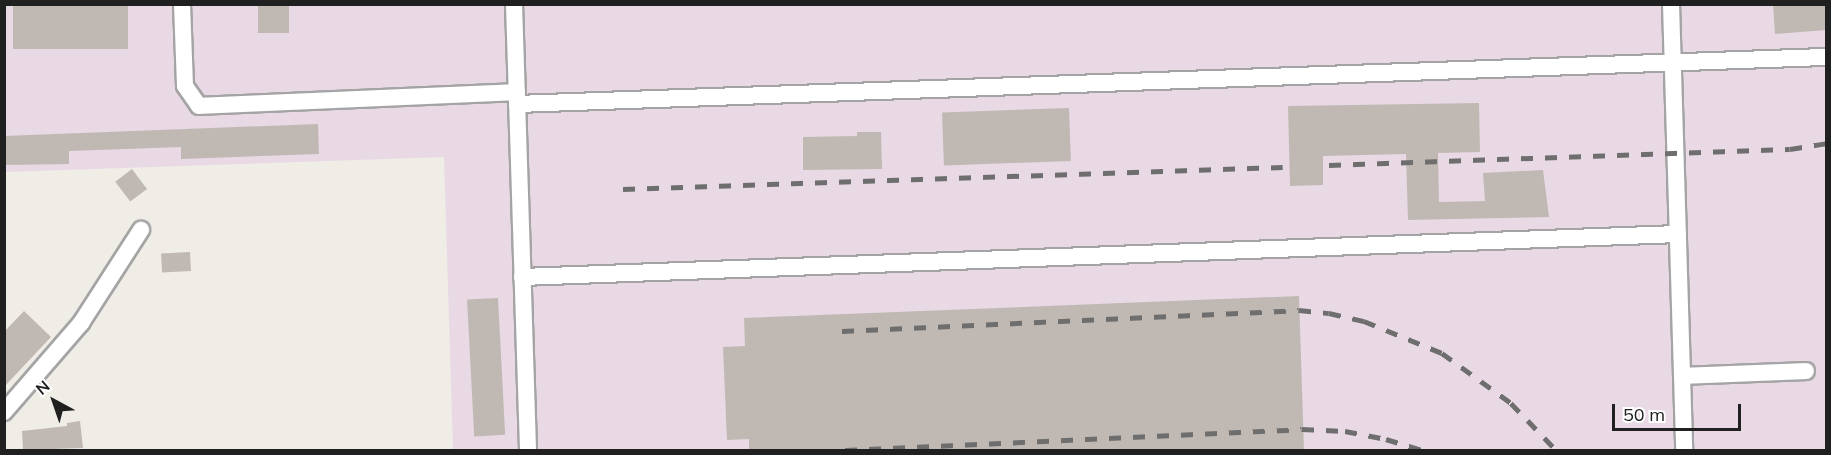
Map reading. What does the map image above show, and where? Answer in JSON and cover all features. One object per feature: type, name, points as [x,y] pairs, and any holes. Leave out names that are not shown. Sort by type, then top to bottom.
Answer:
[{"type":"street","points":[[182,4],[185,86],[199,106],[1827,57]]},
{"type":"street","points":[[514,4],[528,450]]},
{"type":"street","points":[[1671,4],[1684,450]]},
{"type":"street","points":[[4,412],[81,323],[141,230]]},
{"type":"street","points":[[522,277],[1678,234]]},
{"type":"street","points":[[1682,376],[1806,371]]},
{"type":"shaded area","points":[[4,5],[1826,5],[1826,450],[453,450],[444,157],[5,172]]},
{"type":"building","points":[[13,4],[128,4],[128,49],[13,49]]},
{"type":"building","points":[[258,4],[289,4],[289,33],[258,33]]},
{"type":"building","points":[[1773,4],[1827,4],[1827,30],[1775,34]]},
{"type":"building","points":[[1479,103],[1480,152],[1438,153],[1439,202],[1485,201],[1483,173],[1543,170],[1549,217],[1408,220],[1406,154],[1323,156],[1323,185],[1290,186],[1288,106]]},
{"type":"building","points":[[1069,108],[1071,161],[944,165],[942,112]]},
{"type":"building","points":[[318,124],[319,154],[181,159],[181,147],[69,151],[69,164],[4,165],[4,136]]},
{"type":"building","points":[[857,132],[881,132],[882,169],[803,170],[803,137],[857,136]]},
{"type":"building","points":[[132,169],[147,189],[130,202],[115,182]]},
{"type":"building","points":[[190,252],[191,271],[162,272],[161,254]]},
{"type":"building","points":[[1299,296],[1304,450],[749,450],[749,439],[727,440],[723,347],[745,346],[744,318]]},
{"type":"building","points":[[498,298],[505,435],[474,436],[467,300]]},
{"type":"building","points":[[24,311],[51,337],[4,387],[4,332]]},
{"type":"building","points":[[80,421],[83,448],[23,450],[22,431],[67,426],[67,423]]},
{"type":"railway","points":[[1329,165],[1790,149],[1826,143]]},
{"type":"railway","points":[[623,189],[1283,167]]},
{"type":"railway","points":[[842,331],[1299,310],[1329,313],[1364,321],[1442,353],[1511,403],[1556,450]]},
{"type":"railway","points":[[845,450],[1302,429],[1345,431],[1386,439],[1423,450]]}]
